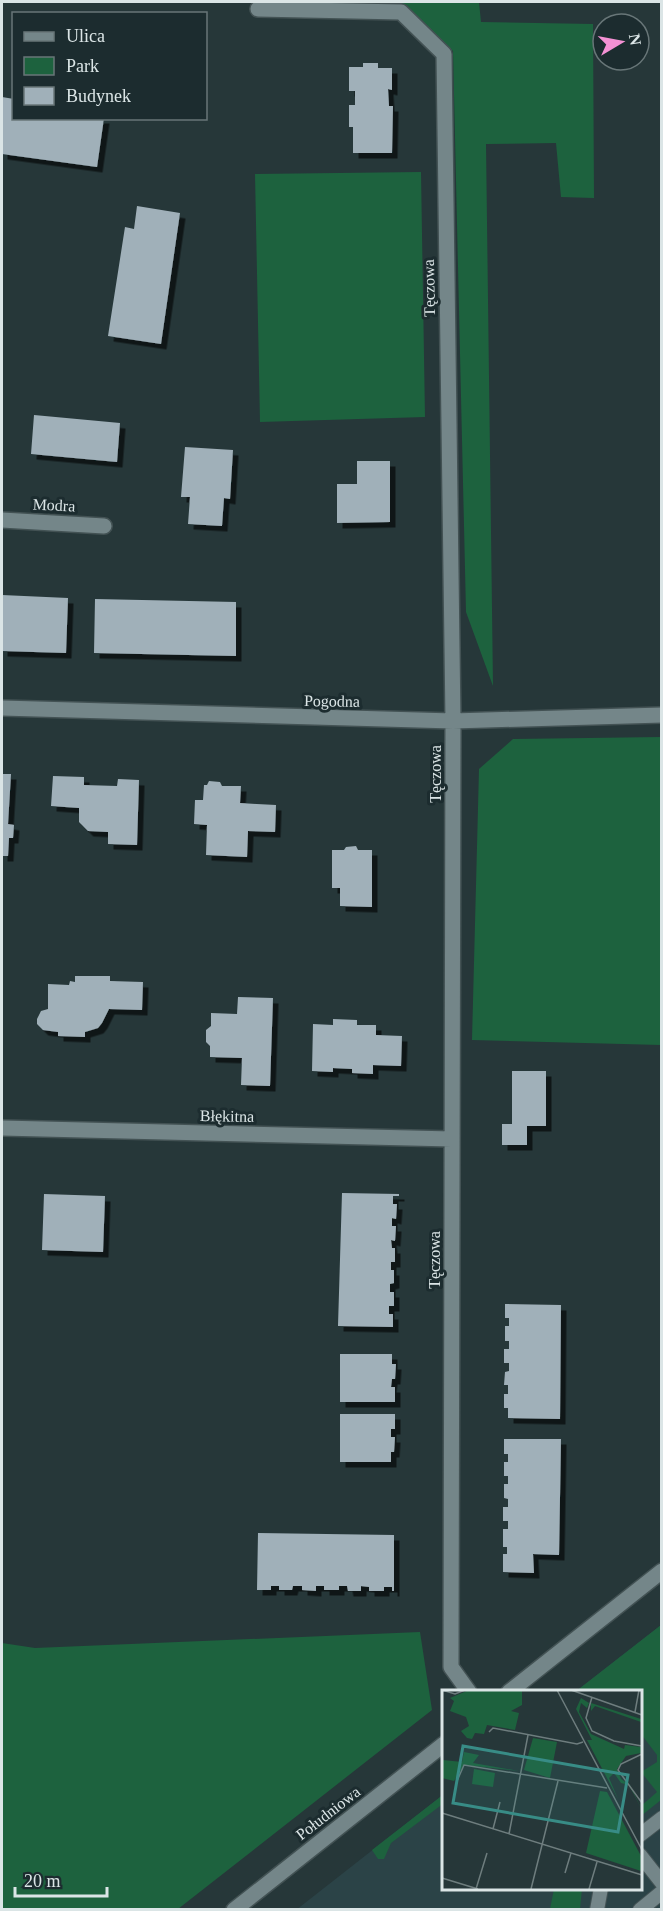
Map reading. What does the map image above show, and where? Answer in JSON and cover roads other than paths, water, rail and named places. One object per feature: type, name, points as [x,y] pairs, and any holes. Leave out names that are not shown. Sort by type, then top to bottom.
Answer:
[{"type":"street","name":"Tęczowa","points":[[258,9],[401,12],[444,54],[453,721],[452,1666],[468,1690]]},
{"type":"street","name":"Modra","points":[[2,520],[104,526]]},
{"type":"street","name":"Pogodna","points":[[2,708],[453,721],[662,715]]},
{"type":"street","name":"Błękitna","points":[[2,1128],[452,1139]]},
{"type":"street","points":[[512,1690],[662,1571]]},
{"type":"street","name":"Południowa","points":[[234,1910],[442,1746]]},
{"type":"lane","points":[[642,1833],[662,1818]]},
{"type":"lane","points":[[642,1858],[662,1883]]},
{"type":"lane","points":[[597,1910],[601,1890]]},
{"type":"lane","points":[[640,1910],[662,1892]]}]
